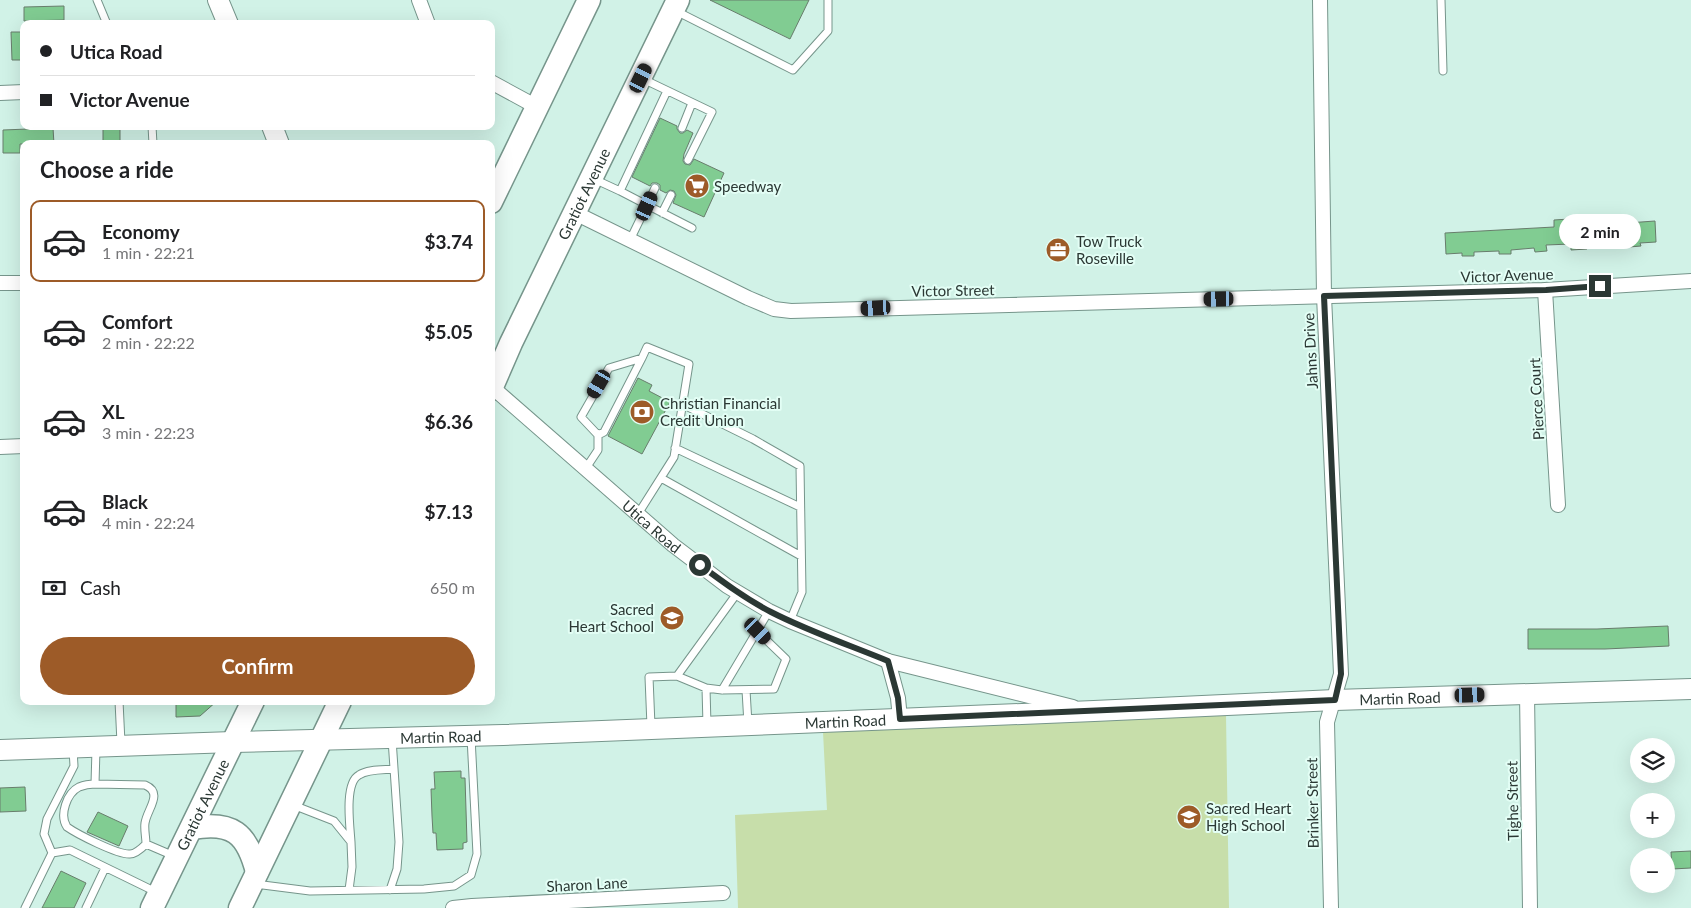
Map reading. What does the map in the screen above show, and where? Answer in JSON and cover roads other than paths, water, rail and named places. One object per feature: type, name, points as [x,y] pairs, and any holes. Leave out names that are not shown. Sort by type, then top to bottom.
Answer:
[{"type":"main road","points":[[495,194],[589,0]]},
{"type":"main road","name":"Gratiot Avenue","points":[[495,379],[676,5]]},
{"type":"main road","name":"Gratiot Avenue","points":[[156,901],[251,705]]},
{"type":"main road","points":[[240,908],[338,705]]},
{"type":"main road","points":[[192,828],[219,826],[231,830],[241,837],[248,846],[255,878]]},
{"type":"street","points":[[218,0],[226,20]]},
{"type":"street","points":[[419,0],[426,20]]},
{"type":"street","name":"Jahns Drive","points":[[1320,0],[1324,296],[1341,674],[1335,700]]},
{"type":"street","points":[[495,84],[537,107]]},
{"type":"street","points":[[0,93],[20,92]]},
{"type":"street","name":"Victor Street","points":[[575,214],[748,298],[774,309],[791,312],[1324,296]]},
{"type":"street","name":"Victor Avenue","points":[[1324,296],[1546,290],[1691,281]]},
{"type":"street","points":[[0,283],[20,283]]},
{"type":"street","name":"Pierce Court","points":[[1546,290],[1558,505]]},
{"type":"street","name":"Utica Road","points":[[495,391],[674,545],[738,592],[769,611],[888,661],[1017,694],[1094,711]]},
{"type":"street","points":[[0,447],[20,446]]},
{"type":"street","points":[[888,661],[898,698],[900,719]]},
{"type":"street","name":"Martin Road","points":[[0,750],[471,736],[1335,700],[1691,689]]},
{"type":"street","name":"Tighe Street","points":[[1527,693],[1530,908]]},
{"type":"street","name":"Brinker Street","points":[[1331,908],[1327,722],[1335,700]]},
{"type":"street","name":"Sharon Lane","points":[[453,908],[723,893]]},
{"type":"lane","points":[[97,0],[105,20]]},
{"type":"lane","points":[[676,5],[793,70],[828,31],[828,0]]},
{"type":"lane","points":[[1441,0],[1443,71]]},
{"type":"lane","points":[[641,78],[712,112],[688,160]]},
{"type":"lane","points":[[620,191],[667,91]]},
{"type":"lane","points":[[682,128],[692,103]]},
{"type":"lane","points":[[593,178],[692,228]]},
{"type":"lane","points":[[630,240],[655,188]]},
{"type":"lane","points":[[662,213],[671,195]]},
{"type":"lane","points":[[598,435],[604,432],[647,347],[689,364],[674,457],[638,514]]},
{"type":"lane","points":[[586,468],[598,450],[598,435],[581,417],[609,368],[642,358]]},
{"type":"lane","points":[[682,404],[753,439],[800,466],[802,592],[790,621]]},
{"type":"lane","points":[[675,448],[800,508]]},
{"type":"lane","points":[[660,478],[801,556]]},
{"type":"lane","points":[[676,676],[738,592]]},
{"type":"lane","points":[[722,690],[769,611]]},
{"type":"lane","points":[[651,729],[649,676],[676,676],[706,688],[722,690],[774,689],[786,659],[758,631]]},
{"type":"lane","points":[[706,688],[707,727]]},
{"type":"lane","points":[[746,690],[748,725]]},
{"type":"lane","points":[[119,705],[121,746]]},
{"type":"lane","points":[[255,878],[310,891],[424,889],[454,886],[471,876],[477,854],[471,736]]},
{"type":"lane","points":[[390,890],[397,869],[399,842],[392,738]]},
{"type":"lane","points":[[95,784],[96,747]]},
{"type":"lane","points":[[25,908],[52,853],[44,834],[47,819],[74,766],[73,748]]},
{"type":"lane","points":[[349,890],[352,867],[350,796],[352,782],[359,775],[394,769]]},
{"type":"lane","points":[[135,784],[150,787],[154,798],[145,823],[146,844],[135,853],[123,853],[67,827],[64,816],[68,798],[80,786],[135,784]]},
{"type":"lane","points":[[291,804],[334,821],[351,842]]},
{"type":"lane","points":[[146,844],[177,857]]},
{"type":"lane","points":[[52,853],[70,850],[105,868],[156,901]]},
{"type":"lane","points":[[86,908],[105,868]]},
{"type":"place","name":"Speedway","points":[[697,186]]},
{"type":"place","name":"Tow Truck Roseville","points":[[1058,250]]},
{"type":"place","name":"Christian Financial Credit Union","points":[[642,412]]},
{"type":"place","name":"Sacred Heart School","points":[[672,618]]},
{"type":"place","name":"Sacred Heart High School","points":[[1189,817]]}]
